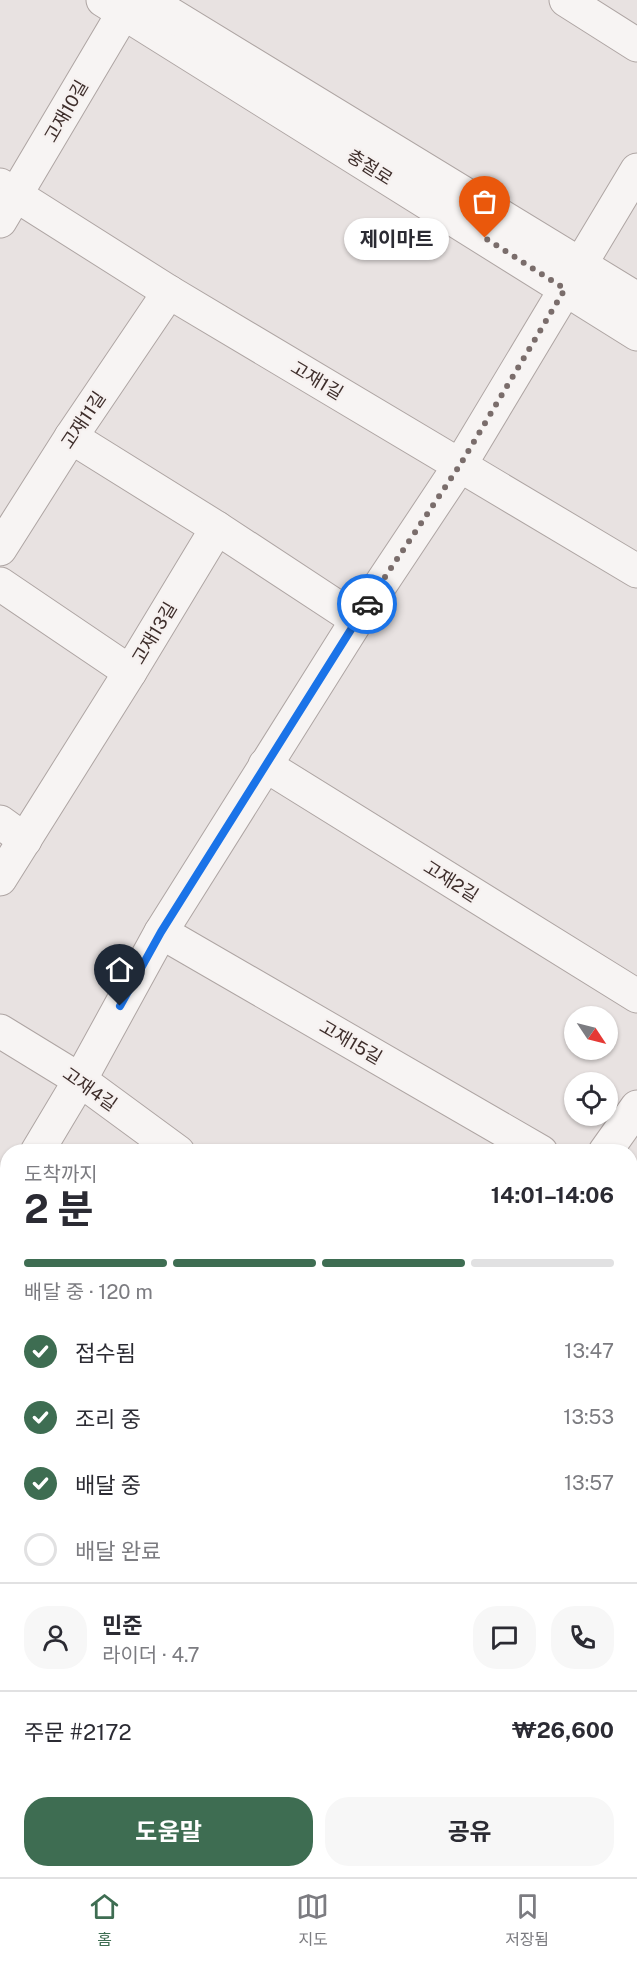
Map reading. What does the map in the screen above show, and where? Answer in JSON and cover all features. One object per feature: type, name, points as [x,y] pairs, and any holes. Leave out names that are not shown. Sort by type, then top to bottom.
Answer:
[{"type":"street","points":[[566,0],[637,45]]},
{"type":"street","name":"고재10길","points":[[0,221],[9,189],[126,3]]},
{"type":"street","name":"충절로","points":[[126,3],[573,276],[637,334]]},
{"type":"street","points":[[42,1144],[80,1080],[161,932],[357,620],[460,465],[637,170]]},
{"type":"street","name":"고재1길","points":[[9,189],[169,292],[637,571]]},
{"type":"street","name":"충절로","points":[[573,276],[637,299]]},
{"type":"street","name":"고재11길","points":[[0,549],[71,437],[169,292]]},
{"type":"street","points":[[71,437],[217,528],[357,620]]},
{"type":"street","name":"고재13길","points":[[0,879],[13,831],[130,672],[217,528]]},
{"type":"street","points":[[0,584],[130,672]]},
{"type":"street","name":"고재2길","points":[[265,765],[637,996]]},
{"type":"street","name":"고재15길","points":[[161,932],[527,1144]]},
{"type":"street","name":"고재4길","points":[[0,1031],[80,1080],[167,1144]]},
{"type":"street","points":[[611,1144],[637,1107]]},
{"type":"way so far","points":[[367,604],[460,465],[565,289],[485,238]]},
{"type":"place","name":"제이마트","points":[[485,238]]},
{"type":"route","points":[[120,1006],[161,932],[367,604]]}]
